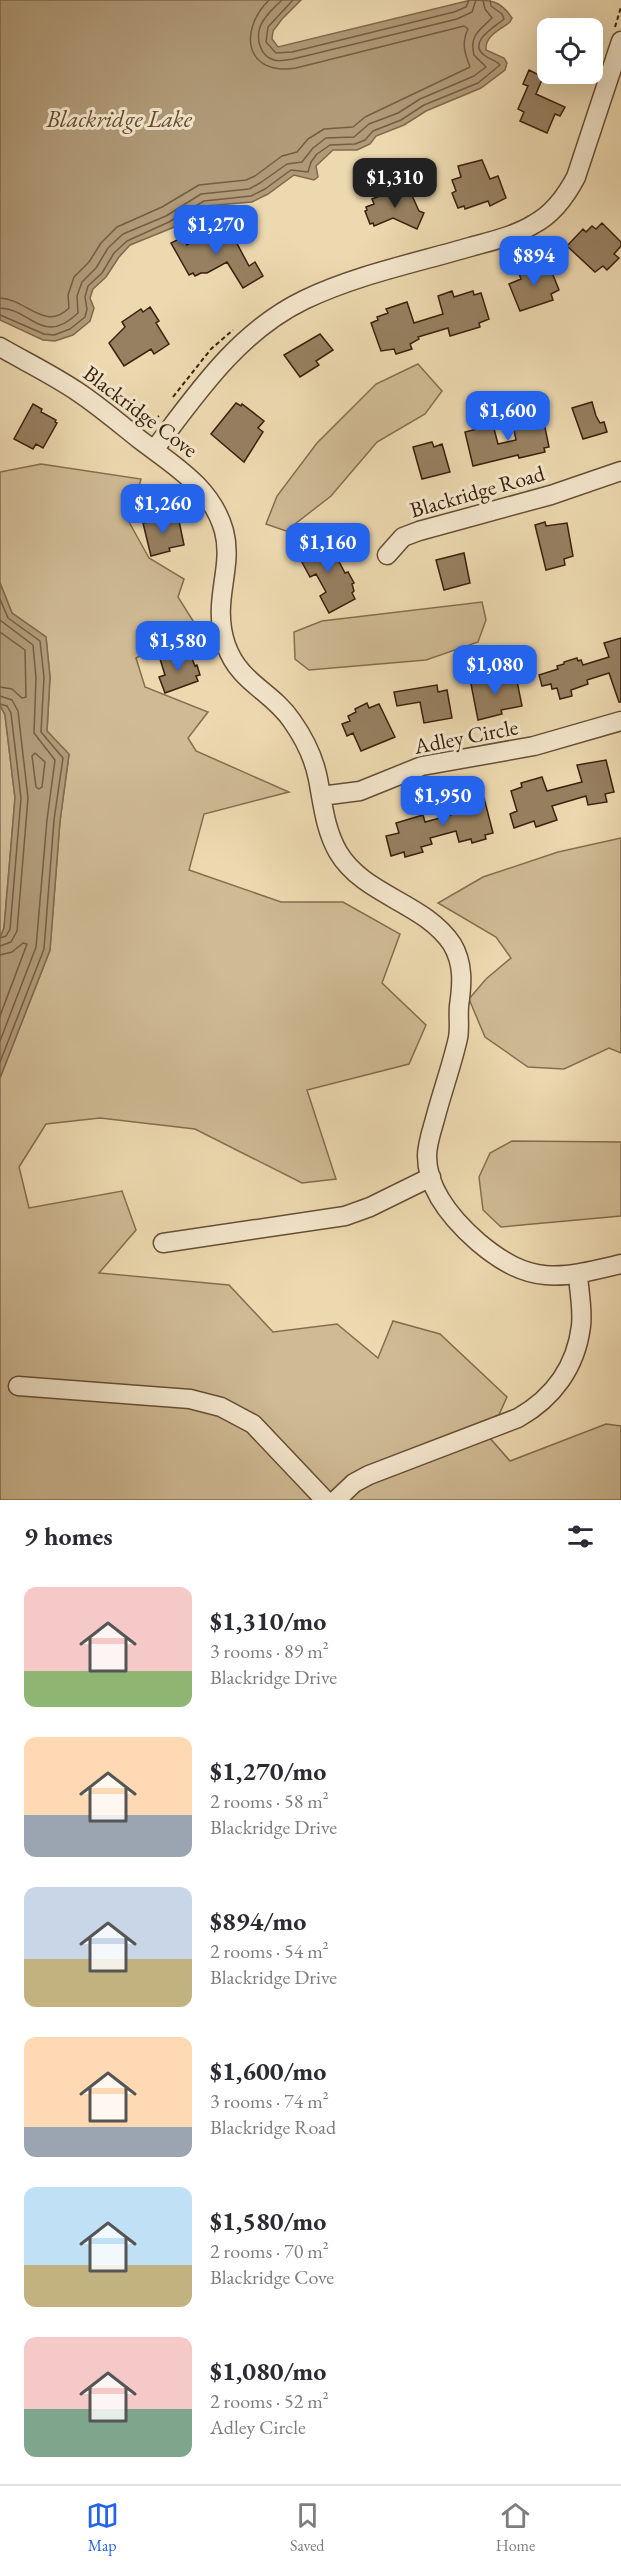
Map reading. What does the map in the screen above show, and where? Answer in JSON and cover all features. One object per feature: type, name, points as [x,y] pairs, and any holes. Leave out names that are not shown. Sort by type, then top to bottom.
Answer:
[{"type":"street","points":[[154,450],[218,366],[257,330],[295,305],[353,281],[518,232],[549,214],[568,192],[576,177],[618,35]]},
{"type":"street","name":"Blackridge Cove","points":[[0,347],[77,392],[184,472],[201,489],[218,514],[227,546],[219,610],[221,631],[227,650],[247,680],[279,705],[295,725],[314,762],[325,824],[338,852],[348,865],[373,887],[399,901],[433,925],[452,944],[463,980],[458,1036],[430,1137],[427,1157],[431,1177],[444,1206],[466,1232],[489,1251],[512,1266],[534,1275],[563,1277],[621,1264]]},
{"type":"street","name":"Blackridge Road","points":[[387,555],[403,537],[419,531],[590,484],[621,471]]},
{"type":"street","name":"Adley Circle","points":[[321,796],[360,790],[422,766],[534,746],[621,720]]},
{"type":"street","points":[[163,1243],[345,1216],[370,1207],[431,1177]]},
{"type":"street","points":[[336,1500],[354,1483],[369,1475],[518,1418],[535,1408],[566,1376],[574,1354],[581,1325],[578,1275]]},
{"type":"street","points":[[18,1386],[190,1399],[221,1407],[253,1424],[325,1500]]},
{"type":"path","points":[[618,35],[621,7]]},
{"type":"path","points":[[172,399],[211,349],[236,327]]},
{"type":"path","points":[[131,412],[145,422],[155,420],[159,416]]},
{"type":"shaded area","points":[[418,364],[442,391],[425,414],[377,442],[331,496],[286,531],[266,524],[277,496],[317,443],[376,384]]},
{"type":"shaded area","points":[[41,464],[141,479],[129,522],[149,558],[184,579],[178,597],[195,624],[136,658],[145,687],[208,712],[188,738],[196,751],[289,792],[204,814],[189,870],[281,902],[343,902],[400,934],[382,983],[426,1025],[409,1064],[307,1090],[336,1179],[302,1183],[195,1129],[100,1118],[46,1124],[19,1167],[29,1208],[122,1191],[136,1230],[99,1273],[229,1285],[273,1332],[337,1324],[378,1358],[393,1321],[440,1334],[507,1397],[489,1437],[510,1461],[606,1424],[621,1426],[621,1500],[0,1500],[0,1078],[50,950],[60,821],[69,755],[47,731],[50,677],[46,637],[12,613],[0,583],[0,472]]},
{"type":"shaded area","points":[[482,602],[486,620],[478,642],[426,660],[309,670],[295,659],[294,632],[322,621]]},
{"type":"shaded area","points":[[0,705],[5,715],[15,798],[4,928],[0,938]]},
{"type":"shaded area","points":[[621,838],[621,1053],[609,1048],[564,1069],[528,1067],[485,1037],[469,999],[486,979],[511,958],[496,937],[438,903],[483,877],[558,852]]},
{"type":"shaded area","points":[[512,1141],[621,1142],[621,1216],[501,1227],[483,1210],[479,1177],[490,1153]]},
{"type":"water","name":"Blackridge Lake","points":[[0,0],[301,0],[273,31],[272,39],[278,47],[471,0],[484,0],[499,4],[512,18],[488,40],[486,45],[486,50],[504,58],[507,63],[505,70],[481,88],[426,111],[404,125],[376,136],[370,144],[357,150],[333,150],[316,166],[318,177],[314,180],[294,175],[268,194],[252,202],[206,206],[172,228],[130,245],[106,277],[93,289],[90,298],[94,308],[90,321],[73,335],[55,341],[43,340],[0,320]]},
{"type":"water","points":[[0,583],[12,613],[46,637],[50,677],[47,731],[69,754],[60,821],[50,950],[0,1078],[0,938],[4,928],[15,798],[5,715],[0,705]]},
{"type":"building","points":[[529,70],[537,74],[537,84],[540,84],[536,94],[565,107],[560,116],[555,114],[547,133],[520,121],[524,112],[518,109],[528,86],[523,84]]},
{"type":"building","points":[[482,160],[490,179],[498,176],[506,198],[490,206],[488,201],[465,209],[464,206],[458,208],[452,193],[456,191],[452,180],[461,177],[458,166]]},
{"type":"building","points":[[398,189],[400,193],[409,189],[419,211],[424,213],[417,229],[393,218],[374,226],[373,223],[370,224],[365,211],[366,207],[374,204],[372,199]]},
{"type":"building","points":[[226,223],[249,266],[255,262],[263,276],[243,288],[227,262],[207,273],[189,275],[171,243],[183,237],[187,245]]},
{"type":"building","points":[[602,223],[621,242],[621,246],[614,254],[619,258],[607,270],[603,266],[595,272],[567,246],[583,229],[586,232],[592,226],[596,229]]},
{"type":"building","points":[[545,262],[547,266],[549,265],[559,290],[551,294],[553,300],[520,311],[509,284],[521,279],[518,271]]},
{"type":"building","points":[[452,291],[454,297],[473,291],[474,295],[481,293],[489,319],[479,323],[480,327],[450,336],[448,328],[418,337],[419,339],[410,344],[412,349],[396,354],[394,349],[381,351],[371,323],[378,320],[377,317],[388,313],[386,309],[407,302],[414,323],[443,314],[438,296]]},
{"type":"building","points":[[150,307],[159,321],[156,323],[169,344],[154,354],[151,349],[124,366],[109,343],[125,327],[122,322],[141,309],[143,312]]},
{"type":"building","points":[[320,334],[333,350],[316,361],[319,365],[300,377],[284,355]]},
{"type":"building","points":[[592,402],[596,416],[600,423],[604,422],[607,432],[583,439],[572,408]]},
{"type":"building","points":[[236,403],[241,406],[242,404],[264,421],[258,428],[263,432],[244,462],[211,434]]},
{"type":"building","points":[[33,404],[57,423],[43,448],[36,444],[33,449],[14,439]]},
{"type":"building","points":[[531,413],[533,421],[543,418],[549,447],[544,448],[545,452],[519,458],[518,455],[473,466],[465,432],[493,425],[498,444],[516,440],[513,425],[520,424],[519,416]]},
{"type":"building","points":[[432,442],[434,447],[442,444],[450,472],[422,479],[413,447]]},
{"type":"building","points":[[178,516],[184,545],[169,548],[170,551],[151,556],[143,523]]},
{"type":"building","points":[[545,522],[546,526],[567,523],[573,556],[564,559],[565,565],[546,570],[535,525]]},
{"type":"building","points":[[325,535],[345,573],[348,572],[354,583],[352,593],[355,599],[329,613],[320,596],[326,592],[316,574],[310,577],[297,553]]},
{"type":"building","points":[[464,553],[470,583],[444,590],[436,560]]},
{"type":"building","points":[[621,638],[621,702],[619,702],[609,673],[587,680],[588,684],[571,690],[572,696],[560,699],[557,688],[552,689],[551,684],[542,686],[539,675],[558,669],[557,666],[577,658],[583,665],[609,657],[604,643]]},
{"type":"building","points":[[183,651],[185,656],[190,654],[195,666],[197,665],[200,675],[196,676],[198,681],[165,693],[159,677],[165,675],[160,659]]},
{"type":"building","points":[[487,676],[488,681],[516,676],[522,706],[501,710],[502,714],[478,720],[470,679]]},
{"type":"building","points":[[437,685],[438,692],[447,690],[452,718],[424,723],[420,702],[397,706],[394,692]]},
{"type":"building","points":[[367,703],[369,708],[379,704],[395,737],[361,751],[353,733],[347,736],[342,724],[350,721],[348,716],[356,712],[355,709]]},
{"type":"building","points":[[606,760],[614,792],[605,794],[607,802],[588,805],[586,796],[552,806],[557,820],[536,827],[534,821],[514,828],[510,814],[517,811],[511,791],[522,787],[521,783],[542,777],[547,791],[582,782],[577,765]]},
{"type":"building","points":[[456,791],[457,796],[462,794],[464,803],[484,798],[493,833],[485,835],[486,839],[472,843],[471,839],[459,842],[456,831],[430,838],[432,844],[421,847],[423,852],[405,857],[404,852],[391,856],[386,836],[399,833],[396,823],[423,815],[425,822],[451,815],[446,794]]}]
